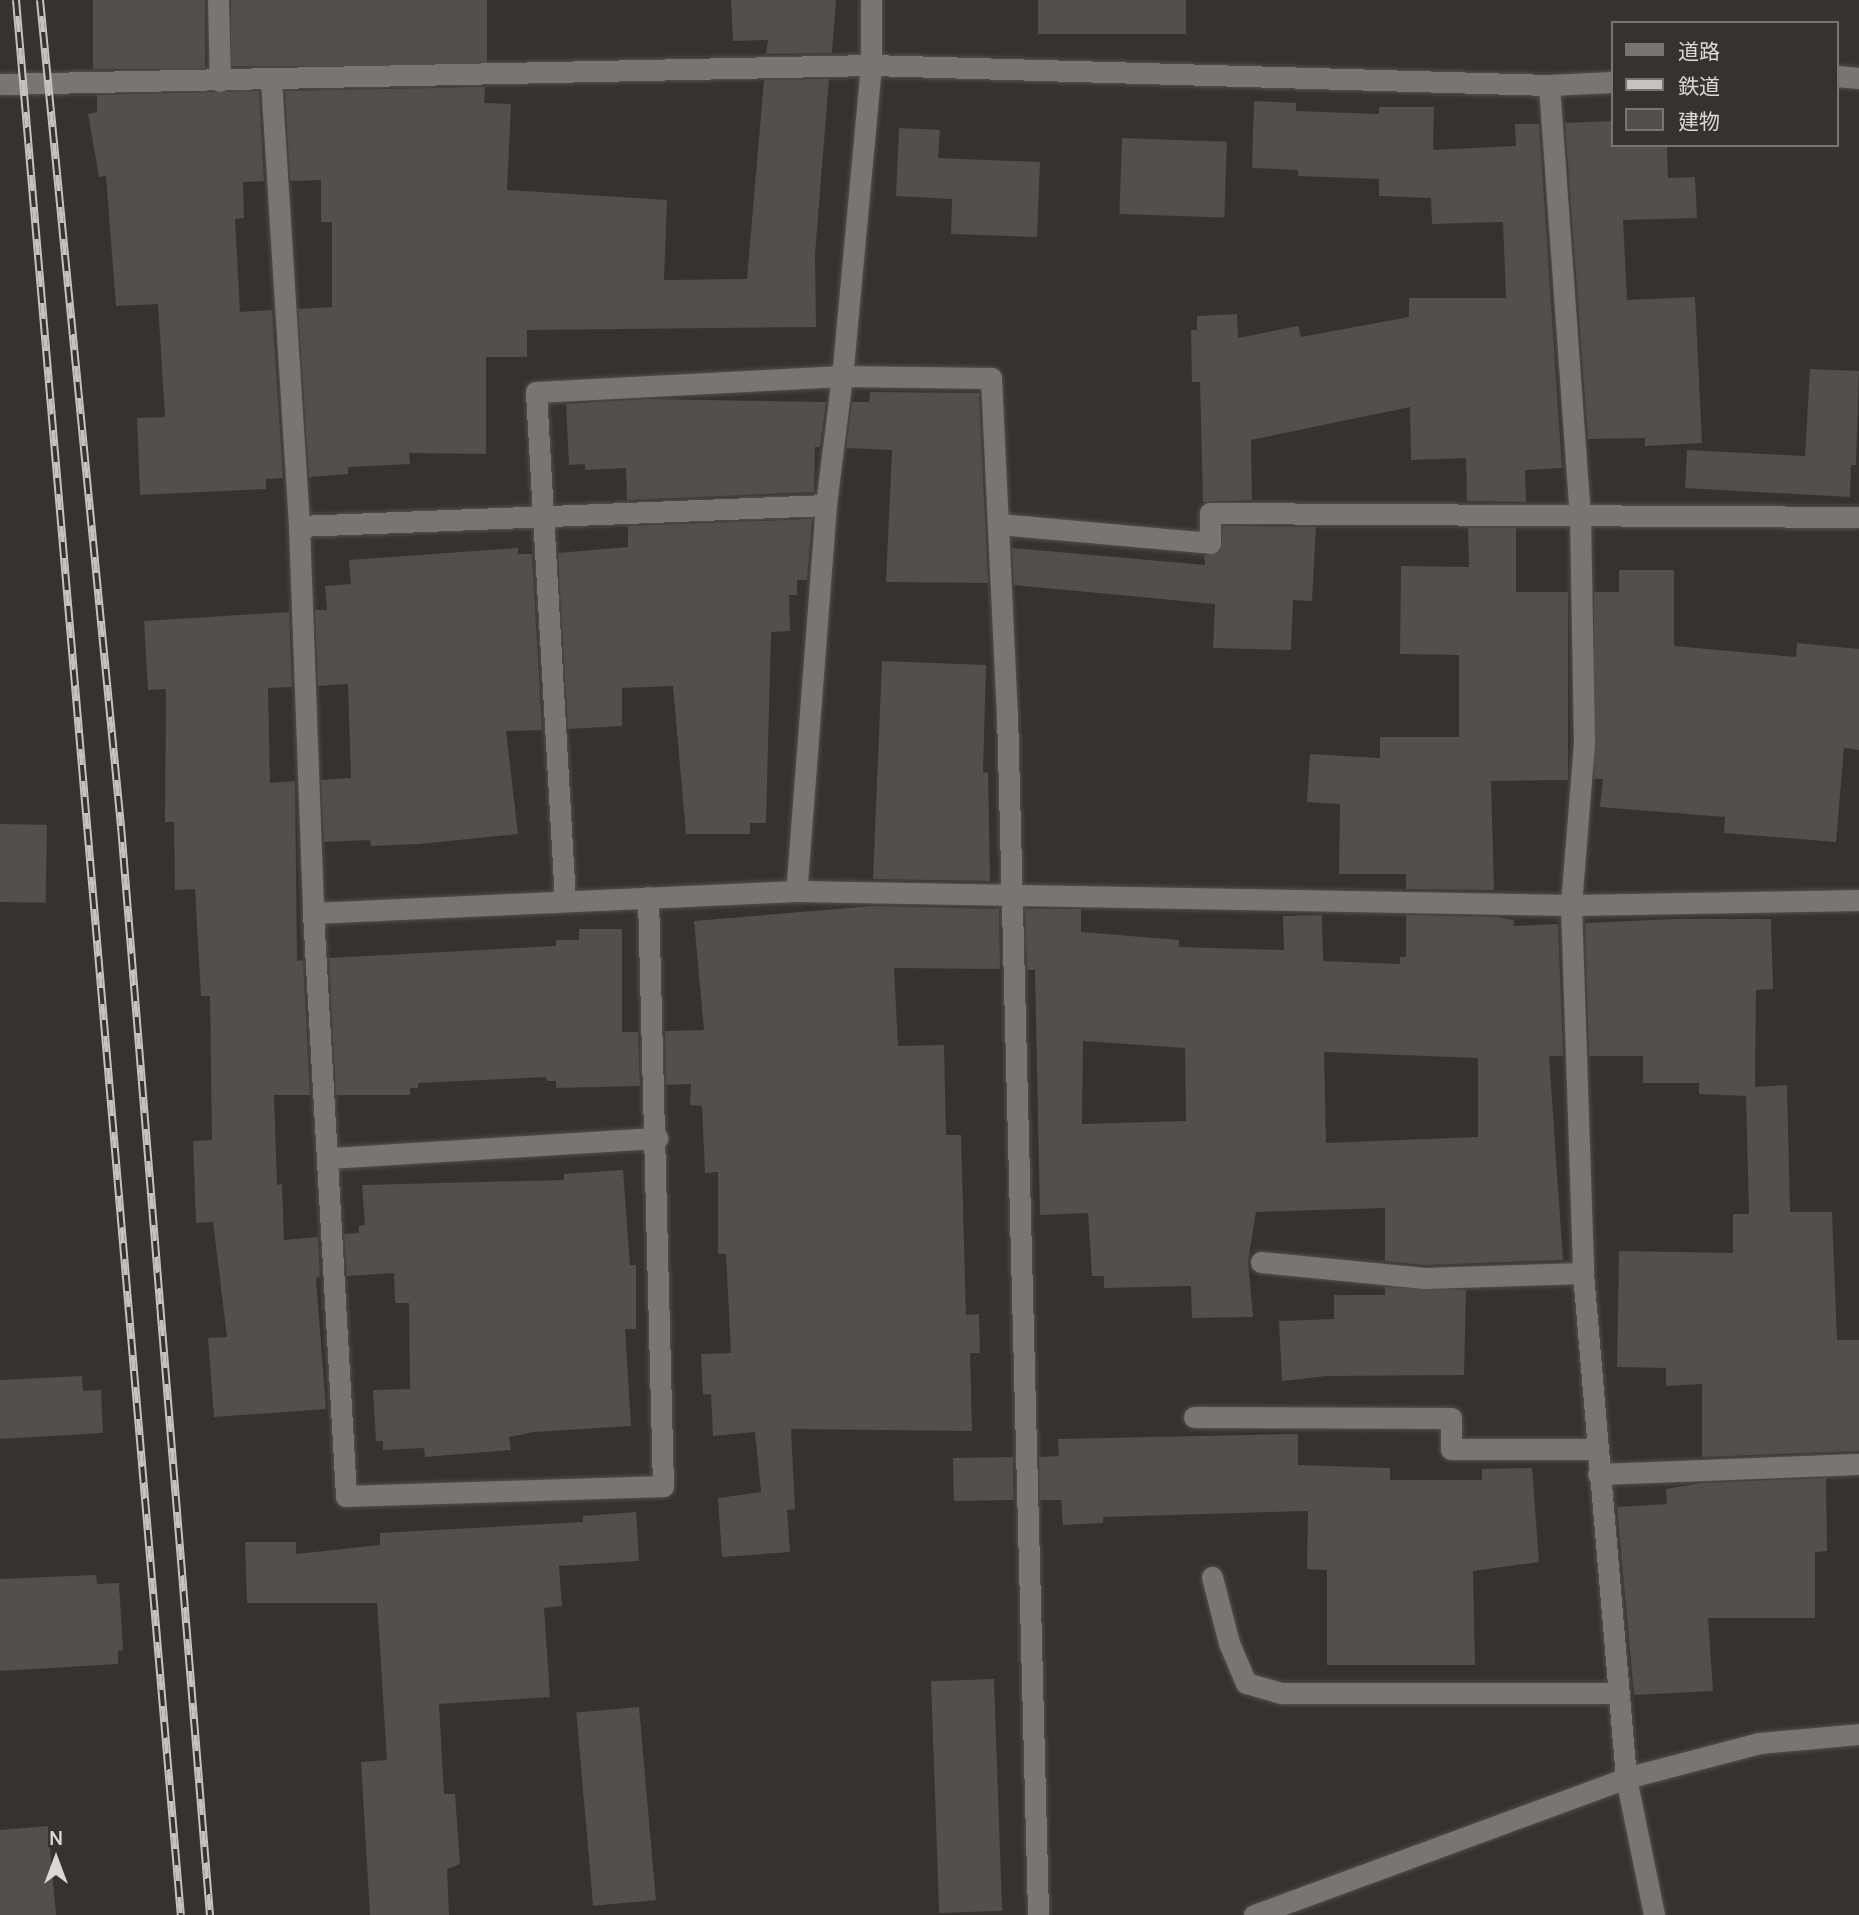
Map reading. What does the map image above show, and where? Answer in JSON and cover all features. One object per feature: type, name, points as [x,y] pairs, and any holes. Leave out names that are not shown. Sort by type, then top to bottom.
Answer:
[{"type":"street","points":[[218,0],[220,81]]},
{"type":"street","points":[[796,891],[825,505],[842,376],[871,65],[871,0]]},
{"type":"street","points":[[0,84],[871,65],[1549,85],[1610,82]]},
{"type":"street","points":[[1838,76],[1859,78]]},
{"type":"street","points":[[271,80],[299,526],[313,913],[330,1158],[346,1496],[663,1486],[657,1139],[648,897]]},
{"type":"street","points":[[1549,85],[1580,516],[1584,743],[1571,905],[1583,1273],[1598,1474],[1626,1778],[1654,1915]]},
{"type":"street","points":[[565,900],[540,514],[536,391],[842,376],[991,378],[999,524],[1038,1915]]},
{"type":"street","points":[[299,526],[540,514],[825,505]]},
{"type":"street","points":[[999,524],[1210,542],[1210,513],[1859,517]]},
{"type":"street","points":[[313,913],[796,891],[1009,892],[1571,905],[1859,900]]},
{"type":"street","points":[[330,1158],[657,1139]]},
{"type":"street","points":[[1261,1262],[1424,1278],[1583,1273]]},
{"type":"street","points":[[1194,1417],[1451,1418],[1451,1449],[1596,1449]]},
{"type":"street","points":[[1598,1474],[1859,1464]]},
{"type":"street","points":[[1212,1577],[1229,1643],[1246,1683],[1282,1693],[1618,1693]]},
{"type":"street","points":[[1254,1915],[1626,1778],[1759,1743],[1859,1734]]},
{"type":"building","points":[[93,0],[205,0],[205,69],[93,69]]},
{"type":"building","points":[[231,0],[487,0],[487,66],[231,66]]},
{"type":"building","points":[[731,0],[836,0],[832,53],[766,54],[768,40],[733,41]]},
{"type":"building","points":[[1038,0],[1186,0],[1186,34],[1038,34]]},
{"type":"building","points":[[829,79],[815,254],[816,327],[527,330],[527,357],[486,357],[486,454],[409,453],[410,464],[348,467],[348,474],[309,477],[298,309],[332,307],[332,222],[321,222],[321,180],[290,181],[285,91],[485,87],[484,103],[511,104],[507,190],[667,200],[664,280],[747,279],[764,80]]},
{"type":"building","points":[[259,91],[264,181],[243,182],[244,218],[235,219],[240,312],[272,310],[283,478],[266,479],[266,489],[140,495],[137,418],[165,417],[158,304],[116,306],[106,176],[99,177],[88,114],[97,112],[97,95]]},
{"type":"building","points":[[1254,101],[1296,103],[1296,111],[1379,114],[1379,107],[1434,107],[1433,150],[1516,146],[1515,124],[1539,124],[1562,468],[1525,470],[1526,502],[1467,501],[1466,458],[1411,460],[1410,407],[1251,440],[1252,500],[1203,502],[1200,382],[1192,382],[1191,330],[1197,330],[1197,316],[1237,314],[1238,338],[1298,326],[1301,337],[1409,317],[1409,298],[1506,298],[1503,222],[1432,224],[1431,198],[1379,196],[1379,179],[1298,176],[1298,170],[1252,168]]},
{"type":"building","points":[[1610,121],[1610,147],[1667,147],[1668,178],[1695,177],[1697,218],[1623,220],[1627,300],[1695,297],[1702,443],[1645,446],[1645,438],[1588,439],[1565,123]]},
{"type":"building","points":[[899,128],[940,130],[938,158],[1040,162],[1037,237],[951,234],[952,199],[896,196]]},
{"type":"building","points":[[1122,138],[1227,142],[1224,218],[1119,214]]},
{"type":"building","points":[[1810,369],[1859,371],[1856,465],[1851,465],[1850,497],[1685,488],[1687,450],[1805,456]]},
{"type":"building","points":[[870,392],[979,393],[988,583],[886,582],[892,450],[846,448],[852,402],[869,402]]},
{"type":"building","points":[[646,399],[826,402],[820,447],[815,447],[814,492],[627,500],[626,468],[585,470],[585,464],[569,465],[566,404]]},
{"type":"building","points":[[812,519],[807,580],[797,580],[797,595],[789,595],[790,631],[771,632],[766,823],[750,823],[750,834],[686,834],[673,686],[622,688],[622,726],[568,729],[558,553],[628,547],[628,526]]},
{"type":"building","points":[[1223,526],[1316,527],[1312,601],[1293,600],[1291,650],[1213,648],[1215,604],[1014,585],[1012,548],[1205,565],[1204,556],[1221,549]]},
{"type":"building","points":[[1468,528],[1516,528],[1516,592],[1568,592],[1568,780],[1491,781],[1494,890],[1406,889],[1406,874],[1339,874],[1340,804],[1307,802],[1310,754],[1380,758],[1380,737],[1459,737],[1459,655],[1400,654],[1401,566],[1469,567]]},
{"type":"building","points":[[518,548],[518,554],[532,554],[542,730],[506,731],[518,834],[371,846],[370,840],[324,842],[321,780],[351,778],[348,684],[318,686],[315,610],[327,610],[325,586],[351,584],[349,560]]},
{"type":"building","points":[[1619,570],[1674,570],[1674,646],[1796,657],[1797,643],[1859,649],[1859,750],[1844,748],[1836,842],[1724,833],[1725,817],[1600,807],[1603,779],[1594,779],[1594,592],[1619,592]]},
{"type":"building","points":[[289,612],[292,687],[268,688],[270,783],[295,781],[297,961],[303,960],[310,1095],[274,1095],[277,1185],[282,1184],[284,1240],[318,1237],[320,1277],[316,1278],[326,1409],[214,1417],[208,1338],[227,1337],[213,1222],[196,1223],[193,1141],[212,1140],[210,996],[201,996],[195,889],[175,890],[174,822],[165,822],[166,689],[148,690],[144,621]]},
{"type":"building","points":[[882,661],[986,665],[983,773],[988,772],[990,881],[873,879]]},
{"type":"building","points":[[0,824],[47,825],[46,903],[0,902]]},
{"type":"building","points":[[873,906],[999,909],[1000,969],[894,968],[898,1046],[944,1045],[946,1135],[961,1135],[966,1315],[979,1314],[980,1353],[970,1353],[972,1431],[791,1429],[795,1509],[787,1510],[790,1552],[722,1557],[718,1498],[761,1492],[755,1432],[713,1436],[711,1394],[703,1395],[701,1354],[731,1353],[726,1254],[718,1254],[718,1172],[705,1173],[702,1106],[690,1105],[691,1084],[666,1085],[665,1031],[704,1030],[694,921]]},
{"type":"building","points":[[1025,909],[1081,909],[1081,932],[1179,940],[1179,947],[1284,950],[1283,916],[1322,915],[1323,961],[1400,964],[1400,957],[1406,957],[1406,915],[1495,917],[1514,920],[1513,926],[1558,924],[1563,1056],[1549,1056],[1563,1260],[1424,1265],[1385,1261],[1385,1208],[1256,1212],[1248,1261],[1253,1317],[1192,1318],[1191,1286],[1104,1288],[1104,1276],[1092,1276],[1088,1213],[1040,1215],[1035,970],[1027,970]],"holes":[[[1083,1041],[1185,1048],[1186,1121],[1082,1124]],[[1324,1052],[1478,1058],[1478,1137],[1326,1143]]]},
{"type":"building","points":[[1771,919],[1773,989],[1756,990],[1755,1087],[1787,1085],[1790,1212],[1832,1212],[1837,1340],[1859,1340],[1859,1451],[1702,1457],[1702,1384],[1666,1386],[1666,1368],[1617,1367],[1619,1251],[1733,1253],[1733,1214],[1749,1214],[1746,1096],[1699,1094],[1699,1083],[1643,1083],[1643,1056],[1589,1056],[1585,923]]},
{"type":"building","points":[[579,929],[622,929],[622,1032],[638,1032],[640,1086],[556,1088],[556,1081],[547,1081],[546,1077],[418,1083],[418,1088],[410,1088],[410,1095],[336,1095],[329,958],[556,946],[556,940],[579,940]]},
{"type":"building","points":[[623,1170],[630,1265],[636,1265],[636,1329],[625,1329],[631,1426],[534,1432],[509,1437],[511,1450],[425,1457],[424,1448],[383,1450],[383,1441],[376,1441],[373,1390],[410,1389],[409,1303],[395,1303],[394,1273],[347,1276],[344,1234],[359,1233],[359,1226],[365,1225],[362,1185],[564,1180],[564,1174]]},
{"type":"building","points":[[1385,1287],[1466,1290],[1464,1375],[1327,1376],[1282,1381],[1279,1321],[1334,1319],[1334,1295],[1385,1295]]},
{"type":"building","points":[[82,1376],[83,1391],[101,1390],[103,1433],[0,1439],[0,1380]]},
{"type":"building","points":[[1298,1434],[1298,1465],[1390,1468],[1390,1480],[1482,1480],[1482,1469],[1532,1468],[1539,1562],[1473,1571],[1475,1665],[1327,1665],[1327,1570],[1307,1569],[1308,1511],[1103,1517],[1103,1523],[1063,1525],[1061,1500],[1040,1500],[1039,1457],[1059,1456],[1058,1439]]},
{"type":"building","points":[[1013,1457],[1014,1500],[954,1501],[953,1458]]},
{"type":"building","points":[[1826,1478],[1827,1551],[1815,1552],[1815,1618],[1708,1618],[1713,1691],[1634,1695],[1617,1507],[1667,1504],[1666,1489],[1702,1483]]},
{"type":"building","points":[[636,1512],[639,1561],[559,1566],[562,1606],[544,1608],[550,1697],[439,1704],[444,1794],[455,1794],[460,1864],[447,1869],[449,1915],[370,1915],[361,1762],[387,1760],[377,1603],[247,1603],[245,1542],[296,1542],[296,1554],[380,1545],[380,1533],[583,1522],[583,1516]]},
{"type":"building","points":[[96,1575],[97,1584],[119,1583],[123,1650],[118,1651],[118,1664],[0,1671],[0,1579]]},
{"type":"building","points":[[994,1679],[1002,1911],[939,1913],[931,1681]]},
{"type":"building","points":[[639,1707],[656,1900],[593,1906],[576,1712]]},
{"type":"building","points":[[48,1826],[56,1915],[0,1915],[0,1830]]},
{"type":"railway","points":[[16,0],[181,1915]]},
{"type":"railway","points":[[40,0],[121,826],[210,1915]]}]
